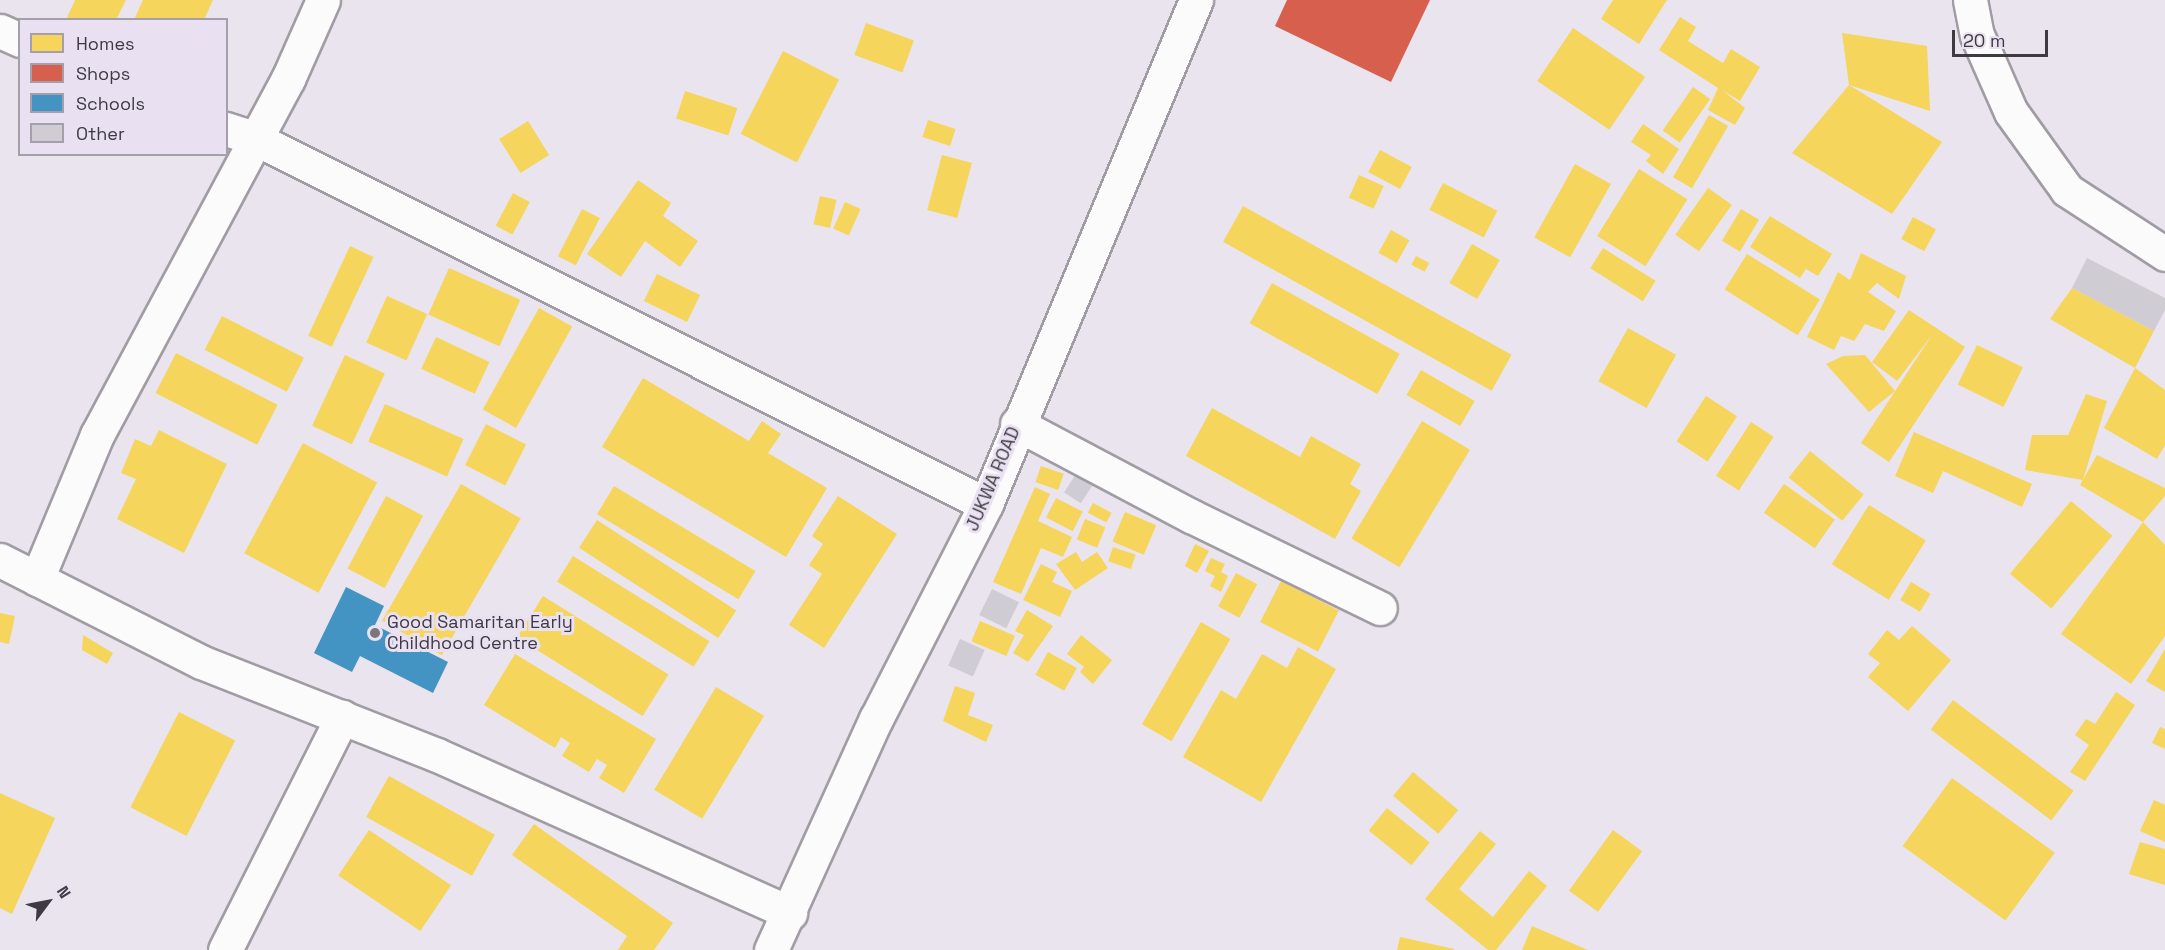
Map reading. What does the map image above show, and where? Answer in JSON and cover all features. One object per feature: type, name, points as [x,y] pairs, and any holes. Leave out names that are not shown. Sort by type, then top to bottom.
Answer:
[{"type":"street","points":[[37,579],[97,435],[241,134],[323,0]]},
{"type":"street","name":"JUKWA ROAD","points":[[771,950],[790,913],[876,719],[986,504],[1017,424],[1196,0]]},
{"type":"street","points":[[1970,0],[1977,35],[2012,111],[2067,190],[2165,254]]},
{"type":"street","points":[[0,31],[18,39]]},
{"type":"street","points":[[241,134],[986,504]]},
{"type":"street","points":[[1017,424],[1191,516],[1380,608]]},
{"type":"street","points":[[0,560],[201,662],[342,717],[559,808],[790,913]]},
{"type":"street","points":[[225,950],[342,717]]},
{"type":"building: Homes","points":[[75,0],[126,0],[117,18],[67,18]]},
{"type":"building: Homes","points":[[143,0],[213,0],[205,18],[135,18]]},
{"type":"building: Homes","points":[[1613,0],[1667,0],[1639,44],[1601,19]]},
{"type":"building: Homes","points":[[1680,17],[1696,27],[1688,41],[1723,63],[1731,49],[1760,67],[1740,101],[1722,90],[1745,108],[1735,125],[1708,110],[1718,88],[1659,50]]},
{"type":"building: Homes","points":[[866,23],[914,40],[902,72],[854,55]]},
{"type":"building: Homes","points":[[1573,28],[1645,77],[1609,130],[1537,81]]},
{"type":"building: Homes","points":[[1842,33],[1927,46],[1930,111],[1849,85]]},
{"type":"building: Homes","points":[[783,51],[839,80],[797,162],[741,134]]},
{"type":"building: Homes","points":[[1849,85],[1942,142],[1892,214],[1792,153]]},
{"type":"building: Homes","points":[[1693,87],[1710,99],[1680,142],[1663,130]]},
{"type":"building: Homes","points":[[685,91],[737,108],[728,136],[676,119]]},
{"type":"building: Homes","points":[[1709,115],[1728,126],[1692,188],[1673,177]]},
{"type":"building: Homes","points":[[928,120],[956,129],[950,146],[922,137]]},
{"type":"building: Homes","points":[[528,121],[549,155],[520,173],[499,139]]},
{"type":"building: Homes","points":[[1643,124],[1679,149],[1663,174],[1646,161],[1651,155],[1631,142]]},
{"type":"building: Homes","points":[[1380,150],[1412,167],[1400,189],[1368,172]]},
{"type":"building: Homes","points":[[942,155],[972,163],[957,218],[927,210]]},
{"type":"building: Homes","points":[[1575,164],[1611,184],[1570,257],[1534,237]]},
{"type":"building: Homes","points":[[1639,169],[1687,199],[1645,266],[1597,236]]},
{"type":"building: Homes","points":[[1359,175],[1384,186],[1373,209],[1349,198]]},
{"type":"building: Homes","points":[[638,180],[671,203],[663,216],[698,241],[680,267],[645,241],[621,277],[587,254]]},
{"type":"building: Homes","points":[[1443,183],[1497,211],[1484,237],[1429,210]]},
{"type":"building: Homes","points":[[1708,188],[1732,205],[1699,251],[1675,235]]},
{"type":"building: Homes","points":[[513,193],[530,202],[512,235],[496,226]]},
{"type":"building: Homes","points":[[820,196],[837,200],[830,228],[813,224]]},
{"type":"building: Homes","points":[[845,202],[861,209],[849,235],[833,228]]},
{"type":"building: Homes","points":[[1243,206],[1512,355],[1492,391],[1223,242]]},
{"type":"building: Homes","points":[[582,209],[600,218],[576,265],[558,256]]},
{"type":"building: Homes","points":[[1741,209],[1759,220],[1740,252],[1722,241]]},
{"type":"building: Homes","points":[[1770,216],[1832,254],[1818,276],[1806,269],[1800,278],[1750,247]]},
{"type":"building: Homes","points":[[1913,217],[1936,229],[1924,251],[1901,239]]},
{"type":"building: Homes","points":[[1391,230],[1409,240],[1397,263],[1378,253]]},
{"type":"building: Homes","points":[[1472,244],[1500,260],[1477,299],[1450,283]]},
{"type":"building: Homes","points":[[350,246],[374,257],[332,347],[308,336]]},
{"type":"building: Homes","points":[[1603,248],[1656,281],[1643,301],[1590,268]]},
{"type":"building: Homes","points":[[1861,253],[1906,276],[1899,299],[1877,283],[1868,292],[1896,311],[1884,331],[1865,324],[1854,341],[1841,336],[1834,350],[1807,337],[1838,272],[1850,280]]},
{"type":"building: Homes","points":[[1747,254],[1820,300],[1798,335],[1725,290]]},
{"type":"building: Homes","points":[[1416,256],[1429,263],[1425,272],[1411,265]]},
{"type":"building: Homes","points":[[449,268],[520,300],[500,346],[428,315]]},
{"type":"building: Homes","points":[[657,274],[700,295],[687,322],[644,301]]},
{"type":"building: Homes","points":[[1272,283],[1400,354],[1377,394],[1250,323]]},
{"type":"building: Homes","points":[[2072,288],[2154,331],[2135,368],[2050,319]]},
{"type":"building: Homes","points":[[387,296],[427,314],[406,360],[366,343]]},
{"type":"building: Homes","points":[[539,308],[572,326],[516,428],[483,409]]},
{"type":"building: Homes","points":[[1909,310],[1965,347],[1889,462],[1861,443],[1932,335],[1897,381],[1872,362]]},
{"type":"building: Homes","points":[[222,316],[304,358],[287,392],[205,350]]},
{"type":"building: Homes","points":[[1628,328],[1676,355],[1647,408],[1598,381]]},
{"type":"building: Homes","points":[[436,337],[489,362],[475,394],[421,369]]},
{"type":"building: Homes","points":[[1977,345],[2023,367],[2004,407],[1958,385]]},
{"type":"building: Homes","points":[[176,353],[278,405],[257,445],[156,393]]},
{"type":"building: Homes","points":[[345,355],[385,374],[352,444],[312,426]]},
{"type":"building: Homes","points":[[1865,355],[1895,391],[1869,412],[1826,364],[1843,356]]},
{"type":"building: Homes","points":[[2135,368],[2165,390],[2165,445],[2157,459],[2104,428]]},
{"type":"building: Homes","points":[[1421,370],[1475,401],[1460,426],[1406,395]]},
{"type":"building: Homes","points":[[643,378],[749,441],[762,421],[781,434],[768,453],[827,488],[786,557],[602,447]]},
{"type":"building: Homes","points":[[2086,394],[2107,401],[2083,480],[2025,470],[2032,435],[2068,435]]},
{"type":"building: Homes","points":[[1706,396],[1737,416],[1708,461],[1677,441]]},
{"type":"building: Homes","points":[[385,404],[464,439],[447,476],[368,441]]},
{"type":"building: Homes","points":[[1212,408],[1300,457],[1311,436],[1361,464],[1350,484],[1361,491],[1335,539],[1186,456]]},
{"type":"building: Homes","points":[[1422,421],[1470,450],[1399,567],[1351,538]]},
{"type":"building: Homes","points":[[1751,422],[1774,437],[1739,490],[1716,476]]},
{"type":"building: Homes","points":[[486,424],[526,444],[505,485],[465,465]]},
{"type":"building: Homes","points":[[159,430],[227,464],[184,553],[117,519],[136,479],[121,473],[135,439],[151,446]]},
{"type":"building: Homes","points":[[1914,432],[2032,484],[2022,507],[1943,471],[1933,493],[1895,476]]},
{"type":"building: Homes","points":[[303,443],[377,482],[318,593],[244,553]]},
{"type":"building: Homes","points":[[1810,451],[1864,494],[1842,521],[1789,477]]},
{"type":"building: Homes","points":[[2097,455],[2165,488],[2165,496],[2143,522],[2080,485]]},
{"type":"building: Homes","points":[[1041,466],[1064,474],[1058,490],[1035,482]]},
{"type":"building: Homes","points":[[461,484],[521,518],[442,655],[382,621]]},
{"type":"building: Homes","points":[[1784,484],[1835,520],[1815,548],[1764,513]]},
{"type":"building: Homes","points":[[614,486],[755,571],[738,599],[597,514]]},
{"type":"building: Homes","points":[[1035,487],[1050,494],[1038,521],[1072,537],[1063,557],[1041,548],[1021,594],[993,582]]},
{"type":"building: Homes","points":[[386,496],[423,516],[385,588],[348,568]]},
{"type":"building: Homes","points":[[838,496],[897,534],[824,648],[789,625],[822,574],[809,565],[823,544],[812,536]]},
{"type":"building: Homes","points":[[1056,498],[1083,512],[1073,531],[1046,518]]},
{"type":"building: Homes","points":[[2071,501],[2112,536],[2051,608],[2010,574]]},
{"type":"building: Homes","points":[[1093,503],[1112,513],[1106,523],[1088,513]]},
{"type":"building: Homes","points":[[1869,505],[1926,541],[1889,600],[1832,564]]},
{"type":"building: Homes","points":[[1125,512],[1156,525],[1144,555],[1112,541]]},
{"type":"building: Homes","points":[[1085,519],[1105,527],[1097,548],[1077,539]]},
{"type":"building: Homes","points":[[597,520],[736,610],[718,638],[579,548]]},
{"type":"building: Homes","points":[[2143,522],[2165,545],[2165,636],[2131,684],[2061,634]]},
{"type":"building: Homes","points":[[1195,544],[1209,551],[1197,573],[1185,566]]},
{"type":"building: Homes","points":[[1113,547],[1136,555],[1131,569],[1108,561]]},
{"type":"building: Homes","points":[[1076,552],[1082,562],[1097,552],[1108,568],[1075,590],[1056,564]]},
{"type":"building: Homes","points":[[573,556],[710,641],[694,667],[557,581]]},
{"type":"building: Homes","points":[[1211,558],[1225,564],[1221,572],[1228,576],[1221,592],[1210,586],[1215,576],[1205,571]]},
{"type":"building: Homes","points":[[1041,564],[1057,572],[1052,582],[1072,591],[1060,617],[1023,600]]},
{"type":"building: Homes","points":[[1236,573],[1257,584],[1239,618],[1218,607]]},
{"type":"building: Homes","points":[[1281,581],[1339,611],[1318,651],[1260,622]]},
{"type":"building: Homes","points":[[1911,582],[1931,594],[1920,612],[1900,600]]},
{"type":"building: Homes","points":[[543,596],[669,674],[643,716],[517,638]]},
{"type":"building: Homes","points":[[1027,610],[1053,626],[1028,662],[1013,653],[1024,635],[1015,631]]},
{"type":"building: Homes","points":[[0,613],[15,616],[9,644],[0,642]]},
{"type":"building: Homes","points":[[980,621],[1015,636],[1006,656],[971,641]]},
{"type":"building: Homes","points":[[1201,622],[1230,639],[1171,741],[1142,724]]},
{"type":"building: Homes","points":[[1912,626],[1951,660],[1908,711],[1868,677],[1880,663],[1868,654],[1887,630],[1899,640]]},
{"type":"building: Homes","points":[[83,635],[113,653],[107,664],[82,650]]},
{"type":"building: Homes","points":[[1081,635],[1112,660],[1093,684],[1080,672],[1084,667],[1067,654]]},
{"type":"building: Homes","points":[[1298,647],[1336,669],[1261,802],[1183,757],[1221,690],[1236,699],[1262,654],[1287,668]]},
{"type":"building: Homes","points":[[2165,649],[2165,692],[2146,681]]},
{"type":"building: Homes","points":[[1048,652],[1077,668],[1064,691],[1035,675]]},
{"type":"building: Homes","points":[[515,654],[656,739],[624,793],[599,778],[607,765],[597,759],[589,772],[562,756],[570,743],[561,737],[555,748],[484,705]]},
{"type":"building: Homes","points":[[955,686],[975,693],[968,715],[993,725],[986,742],[943,721]]},
{"type":"building: Homes","points":[[716,687],[764,716],[702,819],[654,790]]},
{"type":"building: Homes","points":[[2116,692],[2135,705],[2085,781],[2070,772],[2089,745],[2075,735],[2086,719],[2095,724]]},
{"type":"building: Homes","points":[[1953,700],[2074,791],[2051,820],[1931,730]]},
{"type":"building: Homes","points":[[179,712],[235,741],[187,836],[130,807]]},
{"type":"building: Homes","points":[[2160,727],[2165,729],[2165,749],[2152,743]]},
{"type":"building: Homes","points":[[1413,772],[1458,810],[1438,834],[1393,796]]},
{"type":"building: Homes","points":[[389,776],[495,835],[472,876],[366,817]]},
{"type":"building: Homes","points":[[1952,778],[2055,853],[2005,921],[1903,846]]},
{"type":"building: Homes","points":[[0,793],[55,818],[12,914],[0,908]]},
{"type":"building: Homes","points":[[2154,800],[2165,805],[2165,842],[2140,831]]},
{"type":"building: Homes","points":[[1387,808],[1430,843],[1411,865],[1369,831]]},
{"type":"building: Homes","points":[[534,824],[673,923],[654,950],[618,950],[627,936],[512,855]]},
{"type":"building: Homes","points":[[369,830],[451,885],[420,931],[338,876]]},
{"type":"building: Homes","points":[[1613,830],[1642,851],[1598,912],[1569,891]]},
{"type":"building: Homes","points":[[1480,831],[1496,844],[1459,889],[1493,917],[1529,871],[1547,886],[1496,950],[1488,950],[1425,899]]},
{"type":"building: Homes","points":[[2140,842],[2165,849],[2165,885],[2129,874]]},
{"type":"building: Homes","points":[[1532,926],[1588,950],[1522,950]]},
{"type":"building: Homes","points":[[1400,937],[1454,949],[1454,950],[1397,950]]},
{"type":"building: Shops","points":[[1287,0],[1430,0],[1391,82],[1275,26]]},
{"type":"building: Schools","points":[[346,587],[384,606],[375,625],[448,662],[433,693],[360,656],[352,672],[314,653]]},
{"type":"building: Other","points":[[2087,258],[2165,298],[2165,310],[2154,331],[2072,288]]},
{"type":"building: Other","points":[[1076,474],[1093,485],[1081,503],[1064,492]]},
{"type":"building: Other","points":[[992,589],[1019,602],[1006,628],[979,615]]},
{"type":"building: Other","points":[[960,639],[985,650],[973,676],[948,665]]},
{"type":"place","name":"Good Samaritan Early Childhood Centre","points":[[375,633]]}]
